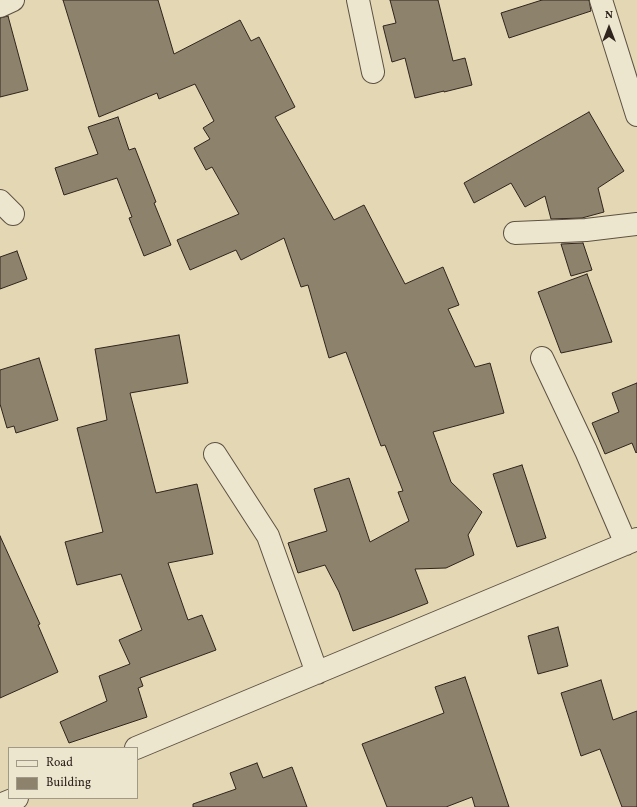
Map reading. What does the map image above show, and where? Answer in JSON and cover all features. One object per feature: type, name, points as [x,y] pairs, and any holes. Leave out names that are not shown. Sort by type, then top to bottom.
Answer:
[{"type":"street","points":[[0,6],[13,0]]},
{"type":"street","points":[[358,0],[373,72]]},
{"type":"street","points":[[601,0],[637,115]]},
{"type":"street","points":[[515,233],[586,230],[637,224]]},
{"type":"street","points":[[138,747],[632,542],[586,451],[542,358]]},
{"type":"street","points":[[215,454],[268,536],[317,673]]},
{"type":"street","points":[[0,805],[15,799]]},
{"type":"building","points":[[63,0],[158,0],[174,54],[240,20],[251,41],[259,37],[295,107],[275,117],[334,220],[364,205],[405,284],[443,267],[459,305],[448,309],[475,367],[490,363],[504,413],[433,432],[451,482],[482,512],[468,535],[474,555],[446,568],[415,569],[428,603],[353,631],[339,592],[325,565],[298,573],[288,543],[327,531],[314,489],[349,478],[370,542],[409,521],[398,492],[403,491],[385,445],[381,446],[346,352],[329,358],[308,285],[301,287],[284,238],[241,260],[236,250],[190,270],[177,240],[239,214],[212,167],[206,170],[194,148],[210,139],[203,128],[214,121],[195,84],[159,99],[157,93],[99,117]]},
{"type":"building","points":[[390,0],[438,0],[453,61],[465,58],[472,85],[415,98],[405,58],[392,62],[383,26],[396,23]]},
{"type":"building","points":[[542,0],[589,0],[591,11],[509,38],[501,13]]},
{"type":"building","points":[[8,16],[28,90],[0,97],[0,18]]},
{"type":"building","points":[[589,112],[624,171],[598,188],[604,212],[582,218],[551,219],[545,196],[525,207],[511,183],[474,203],[464,183]]},
{"type":"building","points":[[118,117],[129,150],[135,148],[156,202],[154,203],[171,245],[144,256],[129,218],[132,217],[117,178],[64,195],[55,168],[98,154],[88,127]]},
{"type":"building","points":[[583,243],[592,270],[571,276],[561,244]]},
{"type":"building","points":[[17,251],[27,279],[0,289],[0,257]]},
{"type":"building","points":[[587,274],[612,342],[561,353],[538,292]]},
{"type":"building","points":[[179,335],[188,383],[130,393],[156,493],[197,484],[213,554],[168,563],[188,620],[202,615],[216,650],[140,678],[143,686],[138,688],[147,717],[69,743],[60,722],[107,701],[99,676],[130,664],[119,640],[142,630],[121,574],[77,585],[65,542],[103,532],[77,428],[107,420],[95,349]]},
{"type":"building","points":[[39,358],[58,420],[16,433],[14,426],[7,428],[0,404],[0,370]]},
{"type":"building","points":[[637,383],[637,452],[636,453],[632,443],[605,454],[592,423],[619,412],[612,393]]},
{"type":"building","points":[[522,465],[546,538],[517,547],[493,474]]},
{"type":"building","points":[[0,536],[40,624],[38,625],[58,672],[0,698]]},
{"type":"building","points":[[558,627],[568,666],[538,674],[528,636]]},
{"type":"building","points":[[465,677],[509,807],[475,807],[472,797],[446,807],[387,807],[362,744],[444,713],[435,687]]},
{"type":"building","points":[[601,680],[613,720],[637,711],[637,807],[622,807],[600,749],[581,756],[561,693]]},
{"type":"building","points":[[257,763],[263,778],[292,767],[307,807],[193,807],[193,804],[236,789],[230,773]]}]
